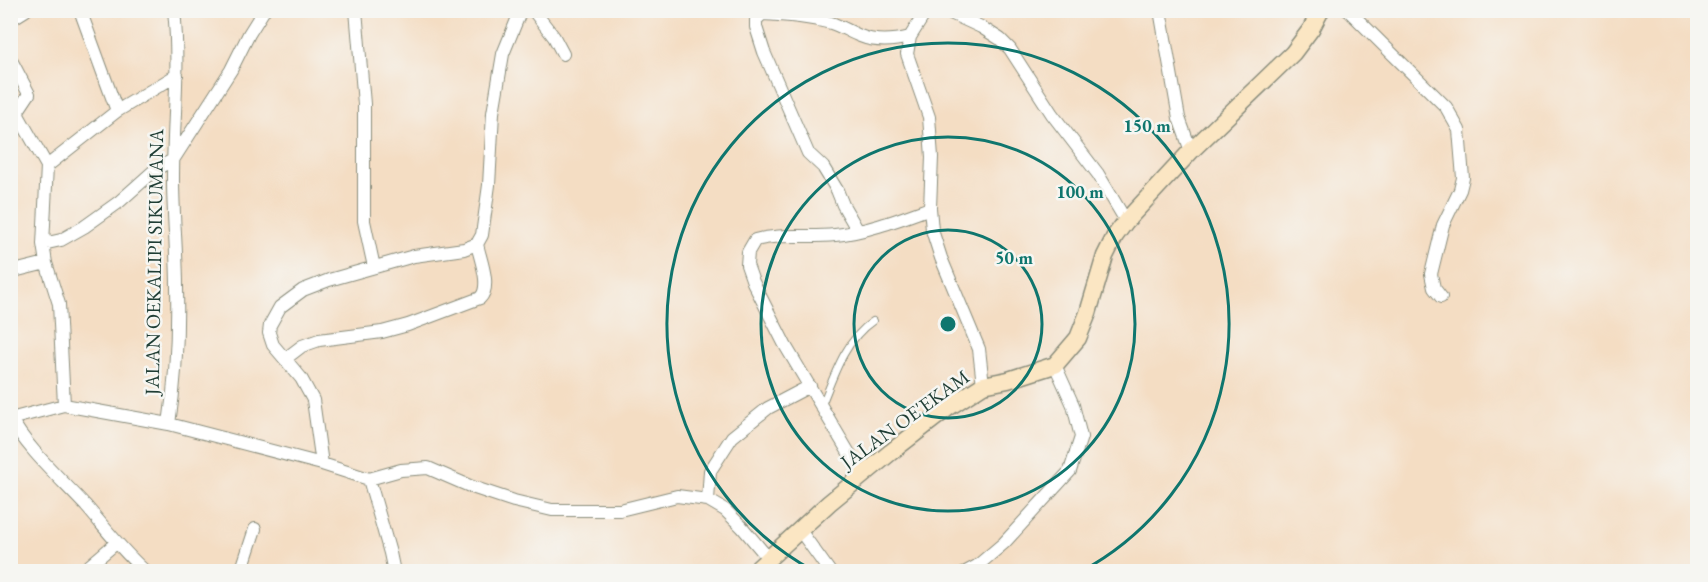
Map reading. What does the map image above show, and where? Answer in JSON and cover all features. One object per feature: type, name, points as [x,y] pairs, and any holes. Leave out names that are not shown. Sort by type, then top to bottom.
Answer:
[{"type":"street","points":[[10,20],[26,10]]},
{"type":"street","points":[[80,10],[117,111]]},
{"type":"street","name":"JALAN OEKALIPI SIKUMANA","points":[[11,418],[64,405],[169,424],[174,391],[177,288],[173,160],[177,38],[174,10]]},
{"type":"street","points":[[43,244],[61,240],[84,227],[119,202],[156,170],[173,160],[231,70],[264,10]]},
{"type":"street","points":[[356,10],[364,104],[364,221],[374,267]]},
{"type":"street","points":[[322,464],[313,400],[302,378],[273,345],[269,333],[270,325],[280,307],[303,290],[414,256],[464,249],[477,244],[482,235],[489,185],[494,113],[503,54],[521,10]]},
{"type":"street","points":[[533,10],[554,37],[563,54]]},
{"type":"street","points":[[927,10],[910,37],[907,54],[929,117],[932,157],[930,208],[932,230],[941,258],[979,349],[984,385]]},
{"type":"street","points":[[944,10],[981,27],[1000,39],[1010,49],[1052,114],[1098,174],[1126,220]]},
{"type":"street","points":[[1160,10],[1179,118],[1191,151]]},
{"type":"street","points":[[966,572],[977,566],[1004,543],[1070,471],[1081,437],[1073,405],[1055,365],[1078,338],[1105,256],[1115,236],[1126,220],[1191,151],[1293,53],[1311,29],[1321,10]]},
{"type":"street","points":[[1348,10],[1446,107],[1459,130],[1463,178],[1443,225],[1431,274],[1434,288],[1441,297]]},
{"type":"street","points":[[858,231],[823,167],[808,153],[764,52],[756,20],[762,14],[786,15],[834,24],[860,37],[874,40],[891,41],[910,37]]},
{"type":"street","points":[[10,58],[29,94],[19,109],[18,115],[47,166],[43,244],[58,304],[64,405]]},
{"type":"street","points":[[47,166],[117,111],[177,75]]},
{"type":"street","points":[[862,475],[785,345],[753,282],[747,265],[748,252],[755,240],[767,237],[835,235],[858,231],[930,208]]},
{"type":"street","points":[[285,360],[302,346],[319,340],[382,332],[408,325],[480,298],[484,294],[485,285],[477,244]]},
{"type":"street","points":[[10,272],[46,263]]},
{"type":"street","name":"JALAN OE'EKAM","points":[[754,572],[799,529],[862,475],[949,407],[984,385],[1055,365]]},
{"type":"street","points":[[708,500],[710,471],[732,436],[768,408],[810,386]]},
{"type":"street","points":[[11,418],[40,457],[88,508],[116,543],[147,572]]},
{"type":"street","points":[[169,424],[369,478],[401,470],[428,468],[482,491],[552,510],[620,510],[677,496],[708,500],[731,515],[768,558]]},
{"type":"street","points":[[369,478],[394,572]]},
{"type":"street","points":[[799,529],[830,572]]},
{"type":"street","points":[[241,572],[255,530]]},
{"type":"street","points":[[82,572],[116,543]]},
{"type":"lane","points":[[822,406],[848,347],[862,328],[873,321]]}]
